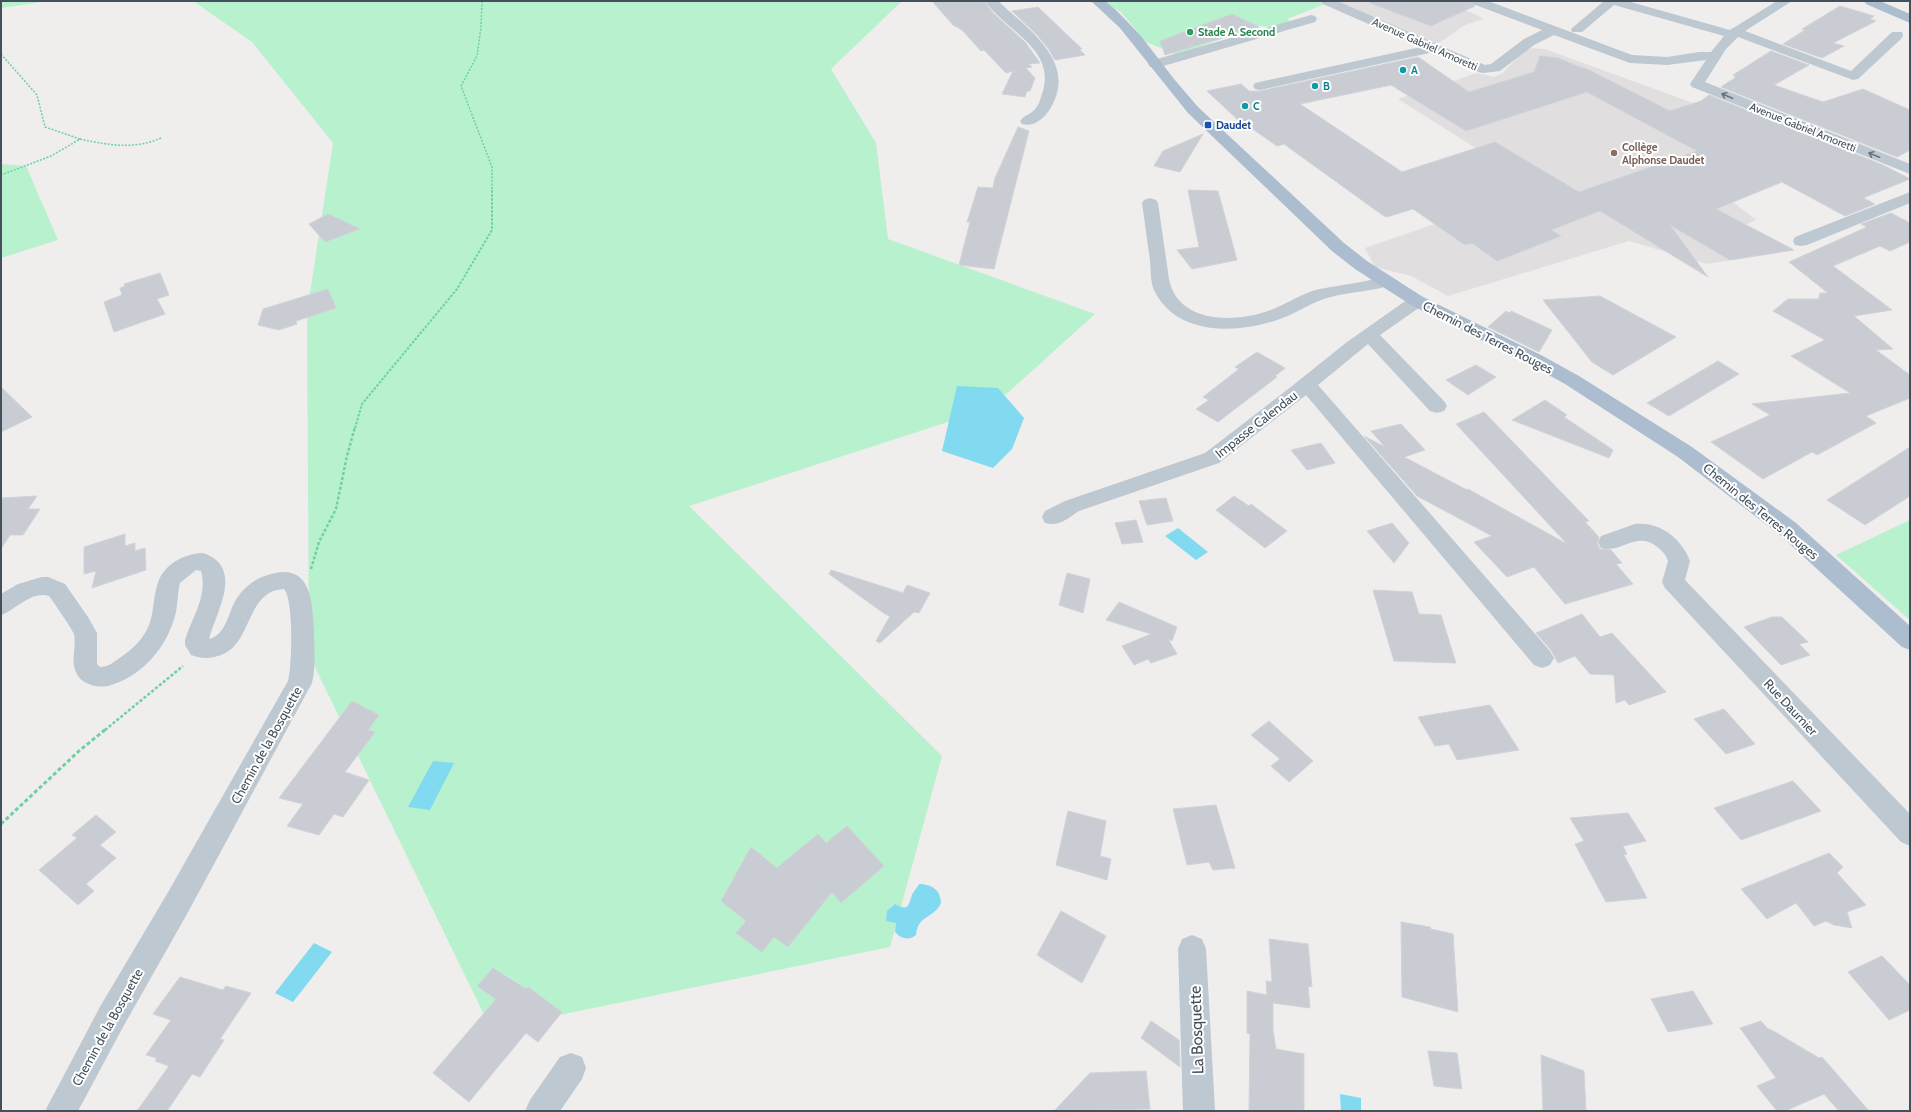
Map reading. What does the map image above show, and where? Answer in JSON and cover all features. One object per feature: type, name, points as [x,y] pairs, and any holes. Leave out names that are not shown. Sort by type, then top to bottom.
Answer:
[{"type":"main road","name":"Chemin des Terres Rouges","points":[[1097,1],[1119,18],[1129,29],[1175,92],[1338,247],[1383,280],[1417,301],[1552,369],[1630,416],[1692,456],[1788,529],[1910,640]]},
{"type":"main road","points":[[1870,1],[1909,18]]},
{"type":"street","points":[[991,1],[1040,50],[1051,66],[1052,84],[1045,108],[1038,116],[1027,121]]},
{"type":"street","name":"Avenue Gabriel Amoretti","points":[[1327,1],[1483,69],[1495,68],[1529,42],[1553,30]]},
{"type":"street","points":[[1577,29],[1612,1],[1734,34],[1854,76],[1897,35]]},
{"type":"street","points":[[1483,2],[1630,59],[1667,61],[1699,56],[1715,56],[1721,47],[1734,34],[1786,1]]},
{"type":"street","points":[[1155,64],[1311,19]]},
{"type":"street","points":[[1260,86],[1435,48]]},
{"type":"street","name":"Avenue Gabriel Amoretti","points":[[1715,56],[1697,84],[1910,170]]},
{"type":"street","points":[[1801,241],[1910,197]]},
{"type":"street","points":[[1150,203],[1163,290],[1172,303],[1194,319],[1214,323],[1234,324],[1256,321],[1276,315],[1311,297],[1324,293],[1370,285],[1383,280]]},
{"type":"street","name":"Impasse Calendau","points":[[1053,517],[1061,511],[1078,504],[1207,460],[1307,384],[1342,354],[1417,301]]},
{"type":"street","points":[[1369,334],[1437,406]]},
{"type":"street","points":[[1307,384],[1542,658]]},
{"type":"street","name":"Rue Daumier","points":[[1609,542],[1635,533],[1644,532],[1664,541],[1675,551],[1679,561],[1673,582],[1910,833]]},
{"type":"street","points":[[1,606],[13,598],[30,590],[47,586],[54,588],[70,608],[85,633],[84,661],[86,668],[90,673],[102,677],[121,670],[147,650],[158,632],[164,614],[168,585],[175,574],[190,564],[207,562],[211,565],[214,581],[211,602],[197,640],[197,645],[204,649]]},
{"type":"street","name":"Chemin de la Bosquette","points":[[61,1111],[112,1016],[177,904],[300,683],[304,662],[300,602],[297,590],[289,582],[282,581],[267,584],[249,598],[231,637],[215,648],[204,649]]},
{"type":"street","name":"La Bosquette","points":[[1192,949],[1199,1111]]},
{"type":"street","points":[[541,1111],[571,1068]]},
{"type":"path","points":[[300,602],[319,542],[336,509],[347,456],[362,404],[457,289],[492,230],[492,168],[461,86],[477,56],[481,27],[482,1]]},
{"type":"path","points":[[1,54],[36,95],[45,127],[80,139],[133,146],[152,143],[161,138]]},
{"type":"path","points":[[1,175],[51,156],[80,139]]},
{"type":"path","points":[[1,824],[79,751],[204,649]]},
{"type":"shaded area","points":[[1332,1],[1439,1],[1475,14],[1483,19],[1465,25],[1436,45]]},
{"type":"shaded area","name":"Collège Alphonse Daudet","points":[[1531,48],[1545,49],[1745,122],[1696,173],[1756,220],[1745,225],[1794,250],[1707,264],[1629,241],[1448,296],[1411,276],[1375,267],[1365,248],[1539,188],[1398,99],[1477,73],[1494,77],[1503,73],[1523,51]]},
{"type":"green space","points":[[1,1],[48,1],[1,8]]},
{"type":"green space","points":[[193,1],[902,1],[831,69],[876,143],[888,239],[1095,314],[991,408],[689,506],[942,756],[890,947],[491,1029],[309,655],[307,313],[333,143],[252,42]]},
{"type":"green space","name":"Stade A. Second","points":[[1103,1],[1322,1],[1327,3],[1287,19],[1290,21],[1274,27],[1257,26],[1177,55],[1146,42],[1121,12]]},
{"type":"green space","points":[[1,164],[26,166],[58,240],[1,258]]},
{"type":"green space","points":[[1910,520],[1910,620],[1836,555]]},
{"type":"water","points":[[957,386],[998,388],[1024,418],[1012,449],[993,468],[942,451]]},
{"type":"water","points":[[1178,528],[1208,552],[1196,560],[1165,536]]},
{"type":"water","points":[[433,761],[454,763],[430,810],[408,807]]},
{"type":"water","points":[[919,884],[928,885],[937,891],[941,898],[941,903],[934,912],[920,923],[917,928],[916,935],[908,939],[895,932],[896,923],[886,921],[887,911],[895,904],[907,907]]},
{"type":"water","points":[[314,943],[332,952],[293,1002],[275,993]]},
{"type":"water","points":[[1340,1094],[1361,1098],[1361,1111],[1341,1111]]},
{"type":"building","points":[[932,1],[984,1],[993,13],[1025,42],[1040,63],[1029,64],[1032,67],[1026,68],[1035,78],[1030,91],[1027,91],[1025,97],[1002,94],[1013,71],[1006,73],[984,50],[981,51],[962,30],[953,25]]},
{"type":"building","points":[[1370,1],[1470,1],[1475,6],[1431,26],[1370,3]]},
{"type":"building","points":[[1840,6],[1874,16],[1870,19],[1876,21],[1833,43],[1844,46],[1822,58],[1783,44],[1805,30],[1802,29]]},
{"type":"building","points":[[1038,7],[1082,49],[1079,49],[1085,55],[1055,60],[1048,48],[1037,35],[1012,11]]},
{"type":"building","points":[[1232,14],[1259,27],[1165,55],[1160,41]]},
{"type":"building","points":[[1771,51],[1809,65],[1774,85],[1823,102],[1863,89],[1910,110],[1910,150],[1897,157],[1721,87],[1736,77],[1733,75]]},
{"type":"building","points":[[1540,56],[1558,58],[1585,68],[1670,111],[1701,101],[1709,95],[1883,165],[1910,179],[1863,198],[1875,204],[1845,216],[1782,182],[1716,209],[1794,250],[1730,260],[1670,225],[1708,277],[1600,211],[1551,230],[1561,236],[1497,261],[1472,243],[1465,245],[1413,209],[1386,217],[1284,144],[1277,146],[1239,121],[1207,91],[1241,84],[1249,91],[1260,91],[1418,57],[1469,92],[1534,72]],"holes":[[[1391,85],[1466,131],[1587,92],[1697,151],[1579,192],[1495,142],[1402,172],[1300,104]]]},
{"type":"building","points":[[1018,127],[1029,131],[994,269],[959,265],[970,222],[967,222],[978,187],[993,188],[995,178]]},
{"type":"building","points":[[1203,134],[1180,172],[1154,166],[1163,151]]},
{"type":"building","points":[[1188,190],[1218,191],[1237,260],[1192,269],[1177,250],[1199,247]]},
{"type":"building","points":[[1891,213],[1910,223],[1910,242],[1890,251],[1880,246],[1833,266],[1892,310],[1854,316],[1893,349],[1876,350],[1910,375],[1910,398],[1866,416],[1876,423],[1817,455],[1812,452],[1763,479],[1711,442],[1770,415],[1752,404],[1850,393],[1791,356],[1825,340],[1773,311],[1788,299],[1819,299],[1820,293],[1828,293],[1789,262],[1867,227],[1861,224]]},
{"type":"building","points":[[328,214],[360,229],[325,242],[309,224]]},
{"type":"building","points":[[160,273],[169,295],[157,299],[165,314],[114,332],[104,302],[122,295],[120,288],[125,286],[124,284]]},
{"type":"building","points":[[328,289],[336,308],[296,321],[297,324],[279,330],[258,325],[263,309]]},
{"type":"building","points":[[1600,296],[1676,337],[1613,375],[1592,362],[1543,300]]},
{"type":"building","points":[[1506,311],[1509,313],[1511,311],[1552,330],[1539,352],[1488,327]]},
{"type":"building","points":[[1257,352],[1285,368],[1275,376],[1277,377],[1218,422],[1196,409],[1209,400],[1203,397],[1239,369],[1235,367]]},
{"type":"building","points":[[1718,361],[1739,374],[1669,416],[1647,403]]},
{"type":"building","points":[[1476,365],[1496,377],[1468,395],[1446,380]]},
{"type":"building","points":[[1,387],[32,417],[1,432]]},
{"type":"building","points":[[1545,400],[1567,415],[1564,417],[1613,450],[1609,458],[1512,420]]},
{"type":"building","points":[[1484,412],[1589,521],[1585,522],[1599,537],[1597,543],[1600,549],[1611,550],[1622,563],[1616,564],[1633,584],[1565,604],[1534,567],[1507,577],[1474,542],[1492,536],[1417,496],[1364,436],[1385,447],[1371,431],[1401,424],[1425,450],[1404,457],[1467,490],[1468,489],[1567,544],[1456,424]]},
{"type":"building","points":[[1321,443],[1335,463],[1307,470],[1291,450]]},
{"type":"building","points":[[1910,447],[1910,496],[1865,525],[1827,500]]},
{"type":"building","points":[[37,496],[28,509],[40,509],[23,535],[10,535],[1,549],[1,498]]},
{"type":"building","points":[[1234,496],[1249,506],[1251,504],[1287,531],[1265,548],[1216,510]]},
{"type":"building","points":[[1166,498],[1173,521],[1147,525],[1139,501]]},
{"type":"building","points":[[1136,520],[1143,542],[1122,544],[1115,523]]},
{"type":"building","points":[[1392,523],[1409,543],[1394,563],[1367,531]]},
{"type":"building","points":[[125,534],[125,546],[135,543],[135,551],[145,548],[146,570],[92,588],[96,571],[84,574],[84,547]]},
{"type":"building","points":[[831,570],[903,593],[907,585],[930,593],[919,613],[914,612],[880,643],[876,641],[890,616],[829,574]]},
{"type":"building","points":[[1067,573],[1090,579],[1083,613],[1059,605]]},
{"type":"building","points":[[1373,590],[1412,592],[1419,614],[1441,615],[1456,663],[1394,661]]},
{"type":"building","points":[[1119,602],[1177,627],[1172,641],[1168,639],[1177,654],[1151,663],[1148,659],[1134,665],[1122,646],[1151,634],[1106,620]]},
{"type":"building","points":[[1582,614],[1600,637],[1612,633],[1666,692],[1629,705],[1625,700],[1616,703],[1614,675],[1590,674],[1575,656],[1558,663],[1551,650],[1536,633]]},
{"type":"building","points":[[1772,617],[1782,617],[1808,642],[1799,644],[1810,655],[1781,665],[1744,627]]},
{"type":"building","points":[[352,701],[379,715],[368,730],[375,732],[345,772],[369,780],[343,817],[334,814],[319,835],[287,826],[303,804],[279,798]]},
{"type":"building","points":[[1490,705],[1519,750],[1457,760],[1449,744],[1435,746],[1418,717]]},
{"type":"building","points":[[1724,709],[1755,744],[1726,754],[1694,719]]},
{"type":"building","points":[[1269,721],[1313,761],[1289,782],[1271,766],[1280,759],[1251,735]]},
{"type":"building","points":[[1793,781],[1821,811],[1741,840],[1714,808]]},
{"type":"building","points":[[1216,805],[1235,868],[1213,870],[1209,862],[1187,865],[1173,809]]},
{"type":"building","points":[[1068,811],[1106,821],[1100,856],[1111,859],[1107,880],[1056,865]]},
{"type":"building","points":[[1628,813],[1646,841],[1623,846],[1627,854],[1624,855],[1647,898],[1606,902],[1575,844],[1584,841],[1570,818]]},
{"type":"building","points":[[96,815],[116,832],[100,845],[116,858],[86,884],[94,891],[78,905],[39,870],[77,838],[72,835]]},
{"type":"building","points":[[847,826],[884,866],[841,903],[832,892],[788,947],[774,937],[762,952],[736,933],[746,921],[721,901],[751,847],[777,868],[818,834],[826,843]]},
{"type":"building","points":[[1829,853],[1843,867],[1837,873],[1866,905],[1847,912],[1852,928],[1834,925],[1826,921],[1814,926],[1796,903],[1767,919],[1741,889]]},
{"type":"building","points":[[1061,911],[1106,936],[1082,983],[1037,955]]},
{"type":"building","points":[[1401,922],[1430,927],[1431,929],[1453,934],[1458,1012],[1402,997]]},
{"type":"building","points":[[1269,939],[1308,944],[1312,987],[1308,986],[1310,1008],[1273,1003],[1273,1030],[1276,1049],[1304,1054],[1304,1111],[1249,1111],[1250,1034],[1247,1033],[1247,991],[1267,995],[1266,981],[1272,982]]},
{"type":"building","points":[[1882,956],[1910,985],[1910,1010],[1889,1020],[1848,972]]},
{"type":"building","points":[[493,968],[526,989],[528,987],[562,1012],[538,1042],[526,1033],[469,1102],[433,1073],[496,999],[477,986]]},
{"type":"building","points":[[180,977],[223,990],[226,986],[251,993],[220,1039],[224,1040],[200,1077],[192,1074],[167,1111],[137,1111],[169,1066],[155,1061],[157,1058],[146,1055],[171,1020],[153,1014]]},
{"type":"building","points":[[1693,991],[1713,1024],[1668,1032],[1651,999]]},
{"type":"building","points":[[1151,1021],[1179,1040],[1180,1067],[1141,1038]]},
{"type":"building","points":[[1761,1021],[1767,1028],[1819,1058],[1822,1057],[1869,1111],[1839,1111],[1824,1094],[1785,1111],[1777,1111],[1757,1086],[1776,1078],[1740,1028]]},
{"type":"building","points":[[1428,1051],[1457,1053],[1462,1089],[1434,1086]]},
{"type":"building","points":[[1541,1055],[1584,1071],[1586,1111],[1543,1111]]},
{"type":"building","points":[[1146,1071],[1150,1109],[1054,1111],[1090,1073]]},
{"type":"place","name":"Stade A. Second","points":[[1190,32]]},
{"type":"place","name":"A","points":[[1403,70]]},
{"type":"place","name":"B","points":[[1315,86]]},
{"type":"place","name":"C","points":[[1245,106]]},
{"type":"place","name":"Daudet","points":[[1208,125]]},
{"type":"place","name":"Collège Alphonse Daudet","points":[[1614,153]]}]
